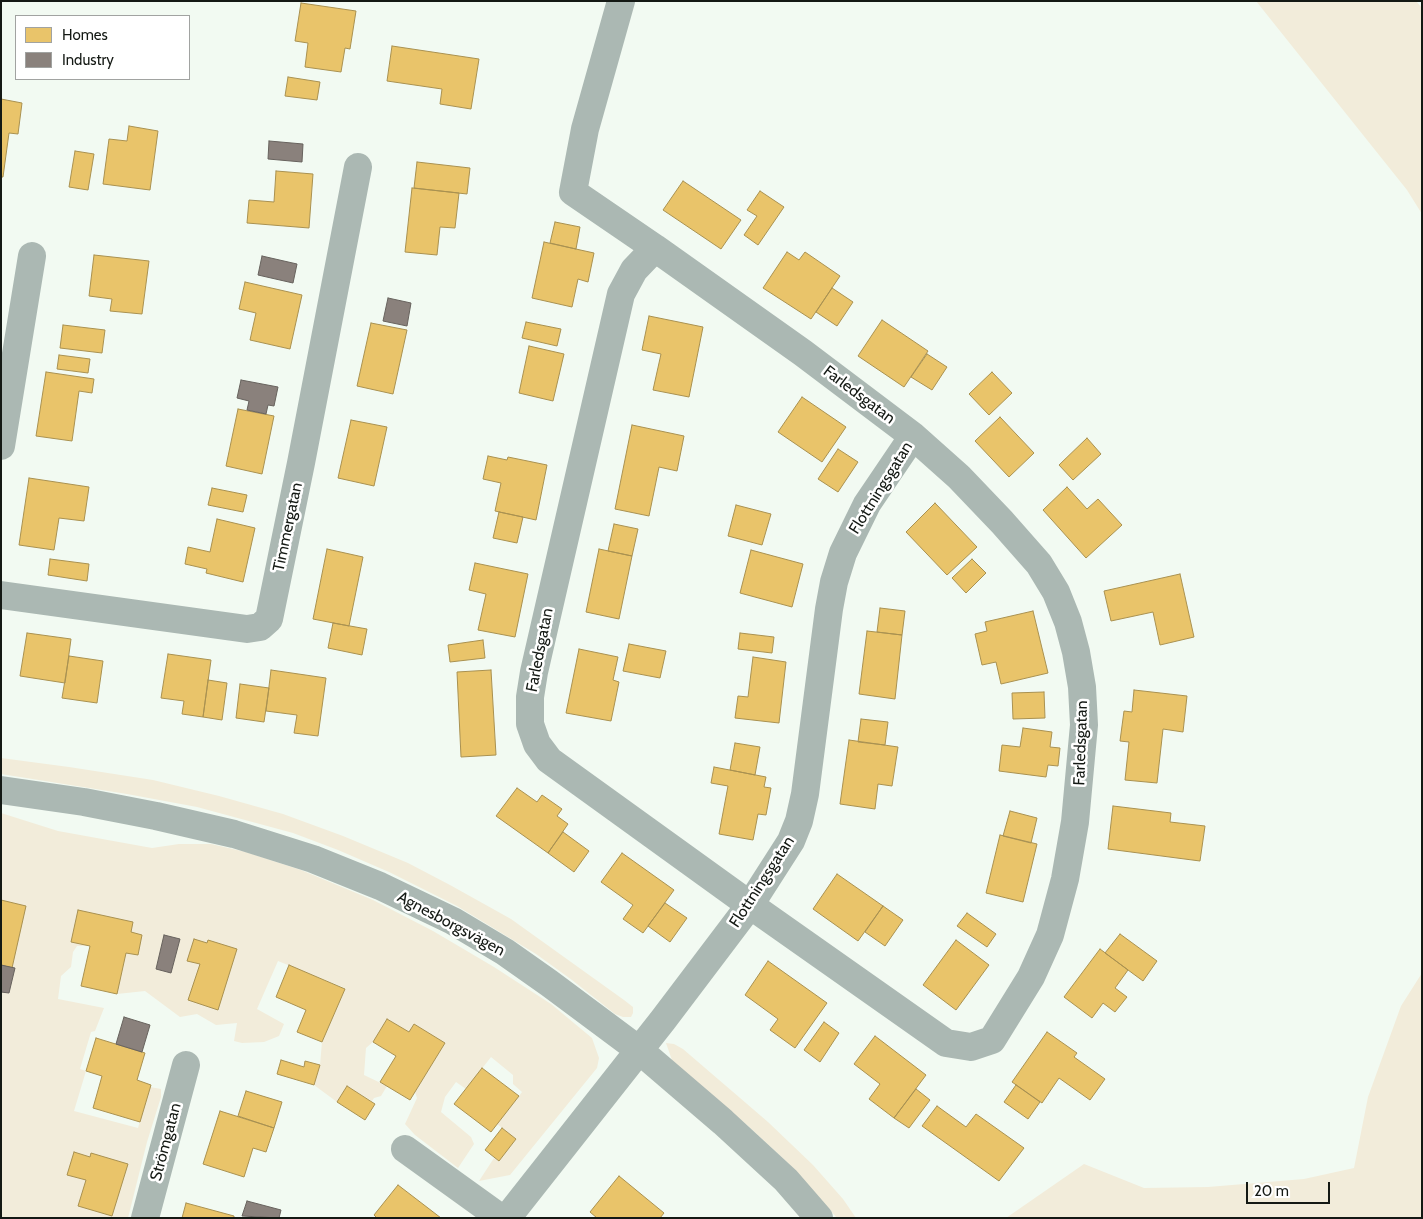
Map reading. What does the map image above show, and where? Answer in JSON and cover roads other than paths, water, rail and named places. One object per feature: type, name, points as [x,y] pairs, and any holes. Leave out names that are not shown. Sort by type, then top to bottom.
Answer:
[{"type":"street","points":[[621,1],[585,129],[573,192],[655,248]]},
{"type":"street","name":"Timmergatan","points":[[1,595],[247,629],[260,626],[269,618],[358,167]]},
{"type":"street","name":"Farledsgatan","points":[[655,248],[803,353],[913,436],[959,477],[1002,522],[1039,564],[1056,592],[1068,622],[1076,652],[1082,687],[1084,725],[1076,822],[1065,879],[1050,935],[1031,977],[992,1040],[971,1047],[946,1043],[549,760],[537,744],[530,724],[530,697],[534,672],[621,294],[634,270],[655,248]]},
{"type":"street","points":[[1,446],[9,346],[32,256]]},
{"type":"street","name":"Flottningsgatan","points":[[508,1218],[640,1050],[750,905],[791,841],[799,821],[809,772],[834,582],[843,553],[867,504],[913,436]]},
{"type":"street","name":"Agnesborgsvägen","points":[[1,790],[129,810],[234,834],[313,859],[380,886],[453,921],[550,982],[640,1050],[786,1180],[819,1218]]},
{"type":"street","name":"Strömgatan","points":[[145,1218],[186,1065]]},
{"type":"street","points":[[405,1149],[501,1218]]}]
